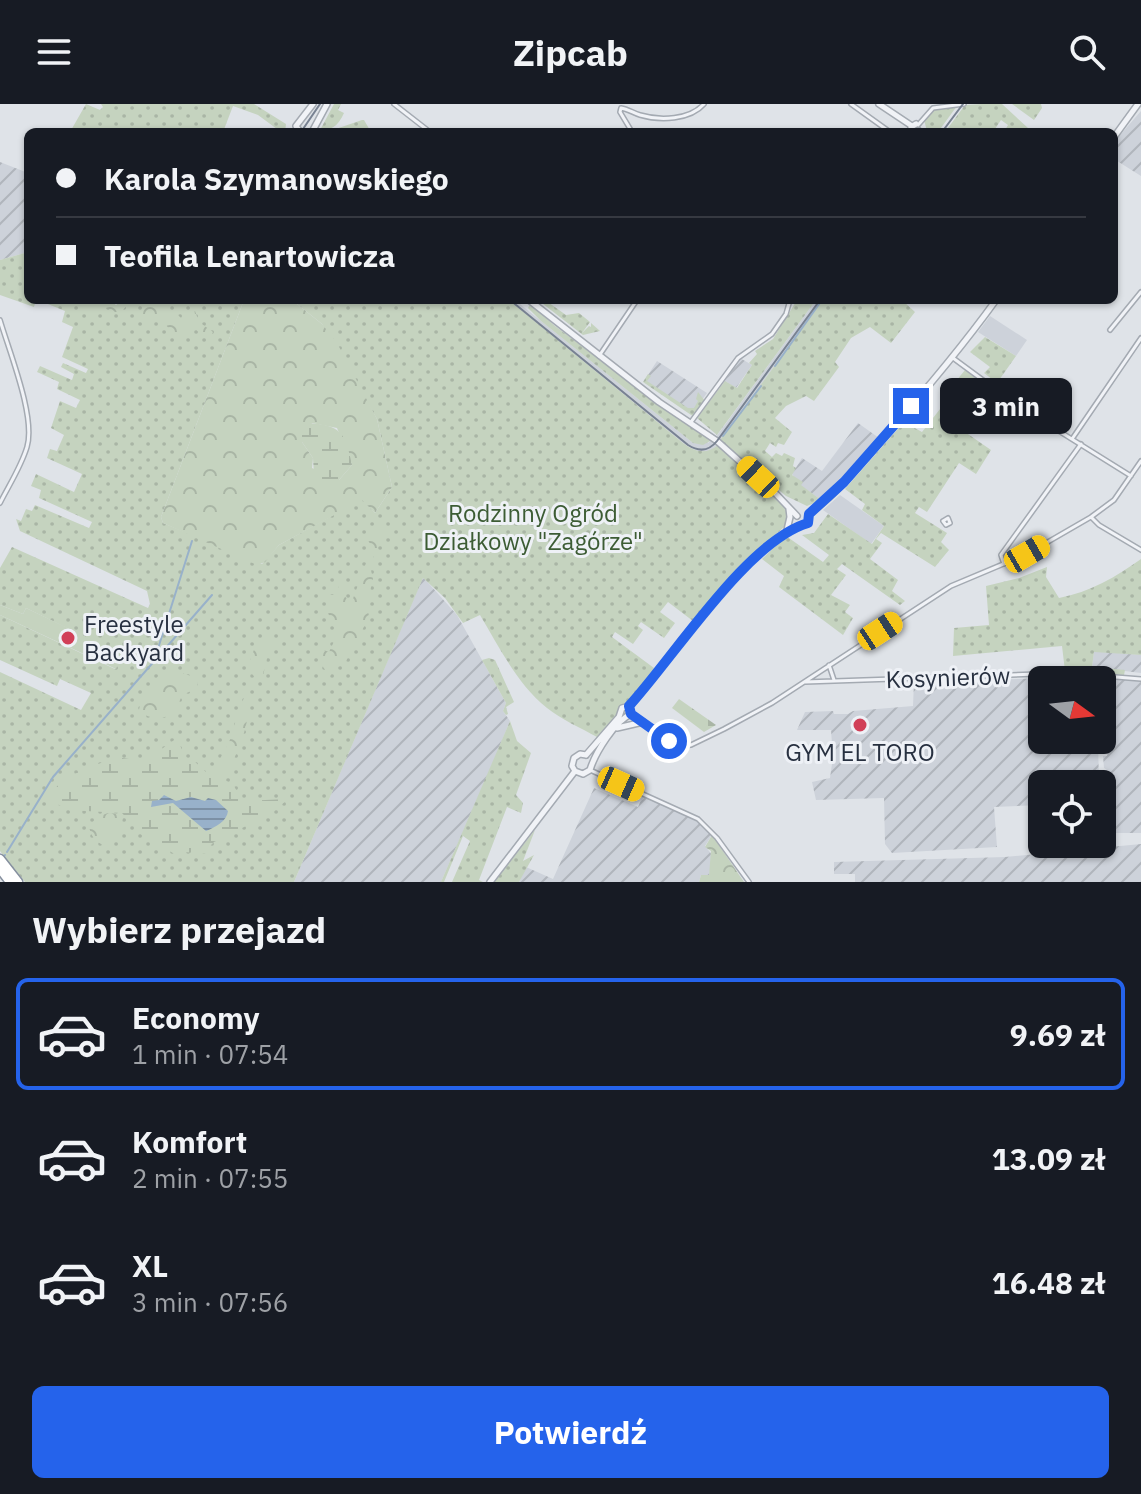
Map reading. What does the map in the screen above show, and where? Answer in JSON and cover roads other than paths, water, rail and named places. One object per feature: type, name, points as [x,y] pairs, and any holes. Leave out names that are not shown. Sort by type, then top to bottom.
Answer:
[{"type":"highway","points":[[0,859],[18,882]]},
{"type":"highway","points":[[0,869],[10,882]]},
{"type":"street","points":[[297,128],[298,121],[313,104]]},
{"type":"street","points":[[314,128],[327,104]]},
{"type":"street","points":[[394,104],[425,128]]},
{"type":"street","points":[[630,128],[620,112],[621,108],[662,118],[691,114],[704,104]]},
{"type":"street","points":[[851,104],[884,128]]},
{"type":"street","points":[[879,104],[913,128]]},
{"type":"street","points":[[918,128],[933,108],[964,104]]},
{"type":"street","points":[[1118,132],[1138,104]]},
{"type":"street","points":[[1110,330],[1141,292]]},
{"type":"street","points":[[534,304],[739,460],[789,506],[798,516],[800,525]]},
{"type":"street","points":[[599,356],[634,304]]},
{"type":"street","points":[[691,422],[738,358],[772,334],[786,314],[789,304]]},
{"type":"street","points":[[787,531],[798,516],[809,514],[844,482],[953,358],[993,304]]},
{"type":"street","points":[[0,320],[26,408],[29,430],[21,462],[0,503]]},
{"type":"street","points":[[1072,439],[1141,338]]},
{"type":"street","points":[[953,358],[1014,403],[1134,475]]},
{"type":"street","points":[[1004,564],[1001,555],[1081,444]]},
{"type":"street","points":[[629,706],[623,706],[626,715],[643,722],[673,743],[688,746],[765,708],[951,586],[1027,554],[1091,517],[1114,500],[1141,461]]},
{"type":"street","points":[[787,531],[789,506]]},
{"type":"street","points":[[592,763],[586,755],[580,754],[572,764],[575,771],[583,774],[590,770],[595,755],[626,715],[629,706],[732,581],[758,554],[787,531],[809,522],[809,514]]},
{"type":"street","points":[[1091,517],[1141,550]]},
{"type":"street","points":[[829,665],[834,680]]},
{"type":"street","name":"Kosynierów","points":[[803,682],[1066,673],[1141,679]]},
{"type":"street","points":[[586,755],[626,715]]},
{"type":"street","points":[[616,728],[643,722]]},
{"type":"street","points":[[590,770],[698,819],[717,838],[749,882]]},
{"type":"street","points":[[490,882],[575,771]]},
{"type":"water","points":[[164,795],[176,801],[191,797],[216,800],[228,811],[226,818],[206,831],[173,803],[151,807],[152,801]]},
{"type":"waterway","points":[[775,366],[819,304]]},
{"type":"waterway","points":[[723,436],[761,386]]},
{"type":"waterway","points":[[155,658],[192,541]]},
{"type":"waterway","points":[[7,852],[53,777],[212,595]]},
{"type":"tram line","points":[[304,128],[320,104]]},
{"type":"tram line","points":[[945,128],[963,104]]},
{"type":"tram line","points":[[515,304],[696,449],[707,449],[717,441],[817,304]]},
{"type":"place","name":"Freestyle Backyard","points":[[68,638]]},
{"type":"place","name":"GYM EL TORO","points":[[860,725]]},
{"type":"park label","name":"Rodzinny Ogród Działkowy \"Zagórze\"","points":[[533,527]]}]
